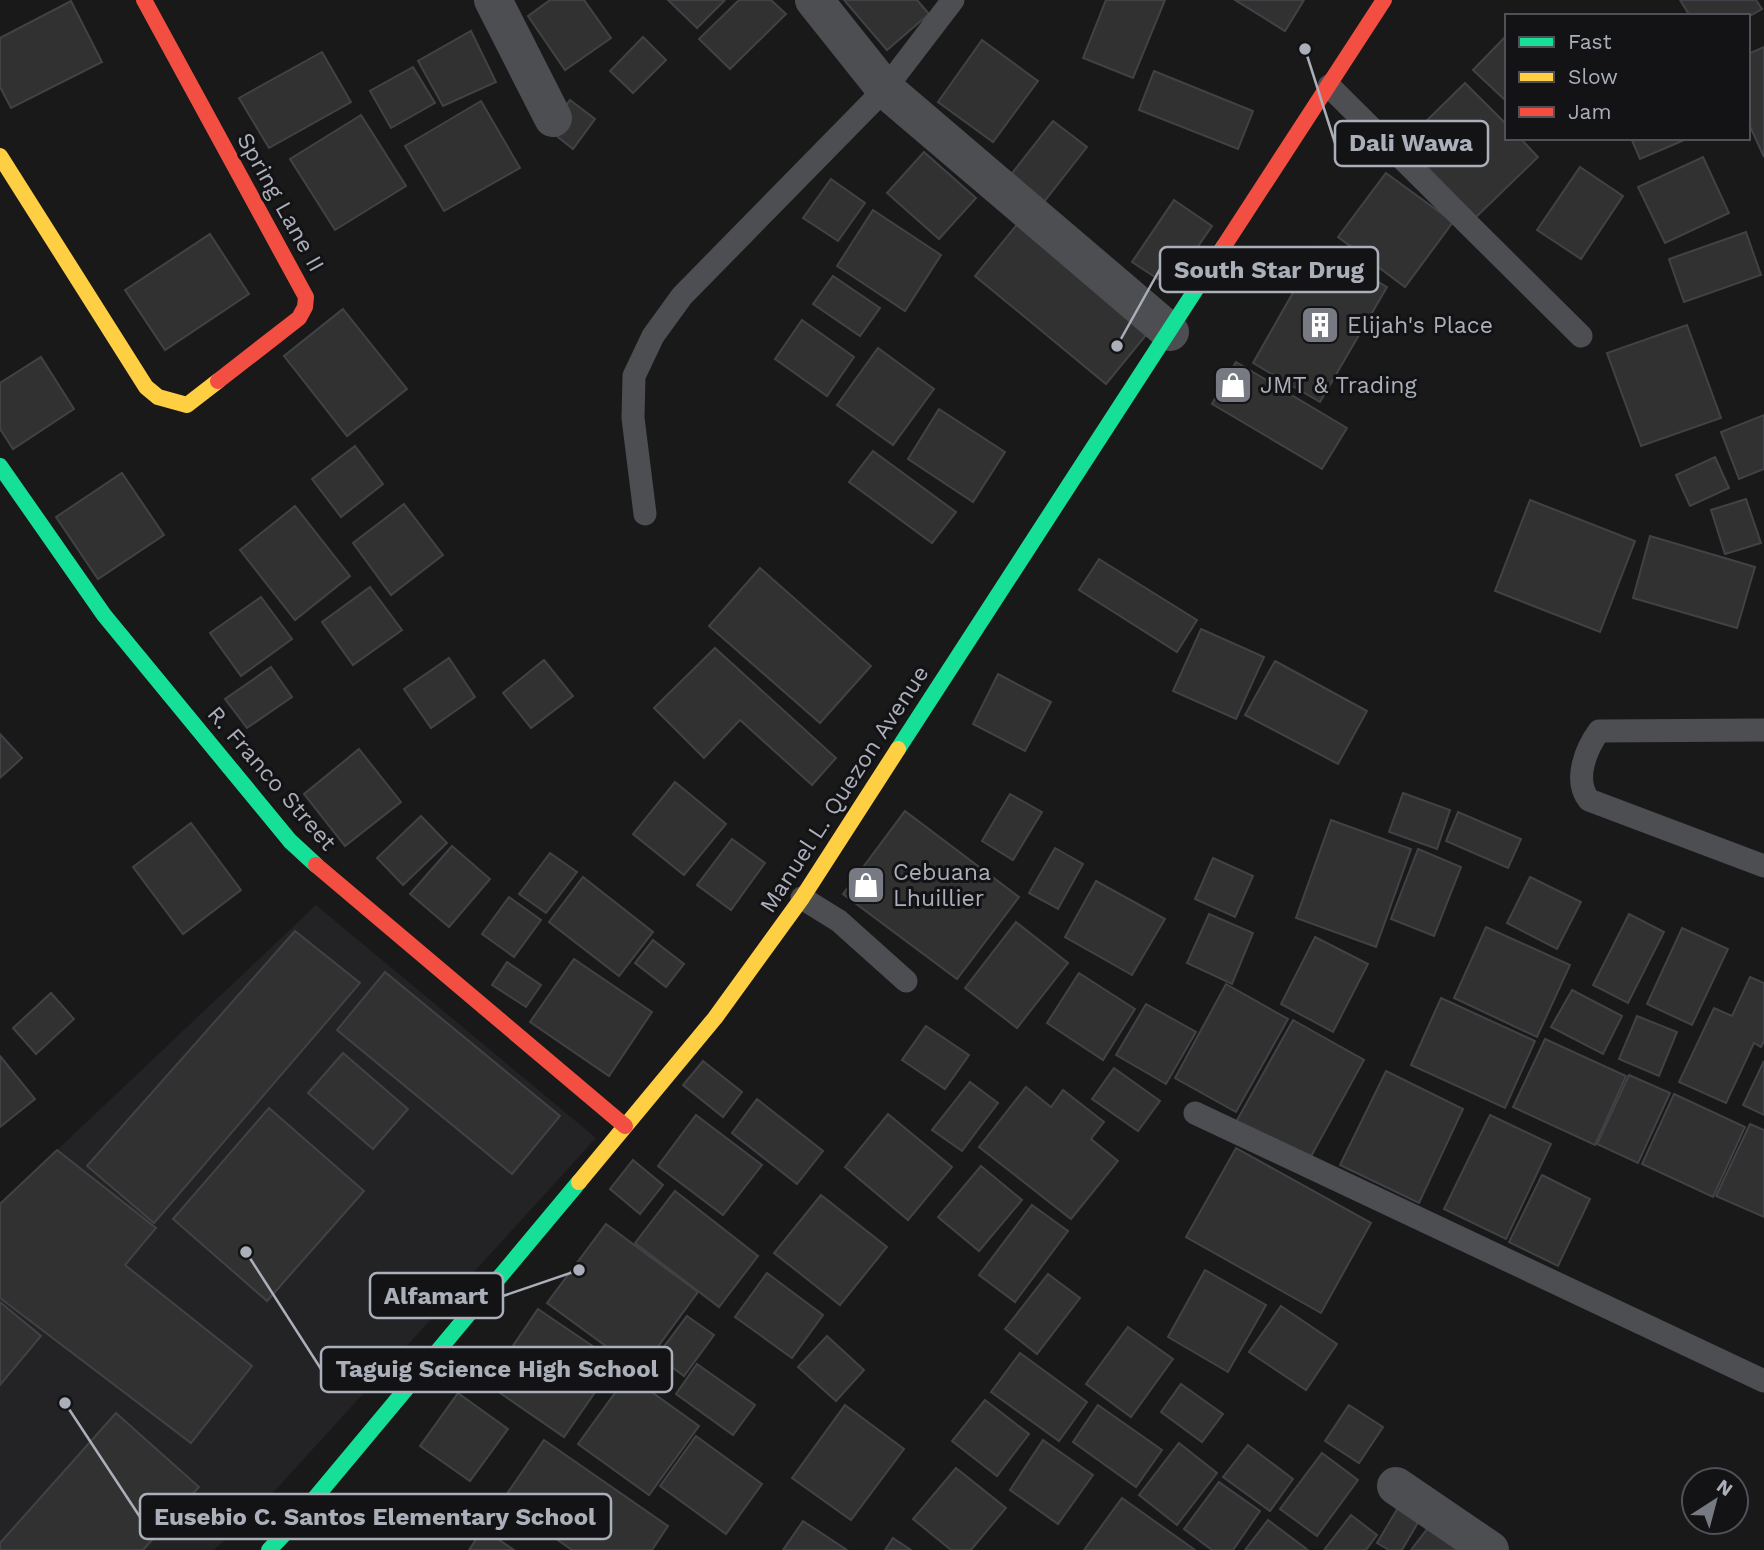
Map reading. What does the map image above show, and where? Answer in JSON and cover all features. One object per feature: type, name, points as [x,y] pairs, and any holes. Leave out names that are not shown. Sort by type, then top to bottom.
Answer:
[{"type":"main road","name":"Spring Lane II","points":[[0,156],[146,387],[158,397],[187,405],[299,318],[306,307],[305,293],[144,0]]},
{"type":"main road","name":"Manuel L. Quezon Avenue","points":[[269,1550],[715,1018],[802,898],[1384,0]]},
{"type":"main road","name":"R. Franco Street","points":[[0,466],[104,615],[290,841],[625,1126]]},
{"type":"street","points":[[493,0],[553,117]]},
{"type":"street","points":[[814,0],[885,89],[1170,332]]},
{"type":"street","points":[[1396,1486],[1490,1550]]},
{"type":"lane","points":[[645,514],[633,418],[634,376],[653,336],[682,296],[885,89],[953,0]]},
{"type":"lane","points":[[1329,86],[1581,336]]},
{"type":"lane","points":[[1764,730],[1599,731],[1591,743],[1584,763],[1581,788],[1589,800],[1764,866]]},
{"type":"lane","points":[[802,898],[839,921],[906,981]]},
{"type":"lane","points":[[1195,1113],[1764,1381]]},
{"type":"shaded area","points":[[316,905],[596,1138],[260,1507],[214,1550],[0,1550],[0,1204]]},
{"type":"building","points":[[550,0],[584,0],[611,38],[565,70],[528,16]]},
{"type":"building","points":[[668,0],[725,0],[697,28]]},
{"type":"building","points":[[739,0],[771,0],[786,14],[730,69],[699,39]]},
{"type":"building","points":[[844,0],[917,0],[929,14],[887,50]]},
{"type":"building","points":[[1106,0],[1165,0],[1133,78],[1083,58]]},
{"type":"building","points":[[1235,0],[1304,0],[1285,31]]},
{"type":"building","points":[[1680,0],[1756,0],[1762,9],[1750,16],[1689,14]]},
{"type":"building","points":[[71,1],[102,62],[11,108],[0,87],[0,38]]},
{"type":"building","points":[[471,31],[496,82],[443,106],[418,61]]},
{"type":"building","points":[[643,37],[666,60],[633,93],[610,71]]},
{"type":"building","points":[[1505,37],[1505,100],[1473,70]]},
{"type":"building","points":[[982,40],[1038,81],[993,142],[938,102]]},
{"type":"building","points":[[1764,47],[1764,157],[1750,126],[1750,53]]},
{"type":"building","points":[[322,52],[351,102],[269,148],[239,98]]},
{"type":"building","points":[[413,67],[435,103],[391,128],[370,91]]},
{"type":"building","points":[[1154,71],[1253,111],[1238,149],[1139,110]]},
{"type":"building","points":[[1465,83],[1505,123],[1505,140],[1522,140],[1538,157],[1476,217],[1404,143]]},
{"type":"building","points":[[570,100],[595,119],[573,149],[548,129]]},
{"type":"building","points":[[481,101],[520,168],[444,211],[405,146]]},
{"type":"building","points":[[361,115],[406,186],[335,230],[290,159]]},
{"type":"building","points":[[1053,121],[1087,147],[1043,203],[1009,177]]},
{"type":"building","points":[[1632,140],[1684,140],[1640,159]]},
{"type":"building","points":[[924,152],[976,198],[939,239],[887,193]]},
{"type":"building","points":[[1703,157],[1729,213],[1665,243],[1638,187]]},
{"type":"building","points":[[1580,167],[1623,196],[1581,259],[1537,230]]},
{"type":"building","points":[[1386,173],[1453,222],[1405,287],[1338,237]]},
{"type":"building","points":[[831,179],[865,203],[838,241],[803,218]]},
{"type":"building","points":[[1174,200],[1212,226],[1170,287],[1132,262]]},
{"type":"building","points":[[873,210],[941,255],[905,311],[837,266]]},
{"type":"building","points":[[1019,222],[1151,329],[1106,384],[975,276]]},
{"type":"building","points":[[1746,232],[1761,275],[1684,302],[1669,259]]},
{"type":"building","points":[[210,234],[249,294],[165,350],[125,290]]},
{"type":"building","name":"Elijah's Place","points":[[1319,247],[1387,287],[1320,402],[1253,363]]},
{"type":"building","points":[[833,276],[880,308],[860,336],[813,304]]},
{"type":"building","points":[[343,309],[407,389],[347,436],[284,356]]},
{"type":"building","points":[[802,320],[854,357],[827,396],[775,359]]},
{"type":"building","points":[[1687,325],[1721,418],[1641,446],[1607,353]]},
{"type":"building","points":[[878,348],[934,389],[893,445],[837,405]]},
{"type":"building","points":[[41,357],[74,409],[13,449],[0,429],[0,383]]},
{"type":"building","points":[[1236,362],[1347,428],[1322,469],[1212,404]]},
{"type":"building","points":[[939,409],[1005,452],[973,502],[908,459]]},
{"type":"building","points":[[1764,415],[1764,469],[1739,479],[1721,432]]},
{"type":"building","points":[[355,446],[383,484],[341,517],[312,479]]},
{"type":"building","points":[[873,451],[956,512],[932,543],[849,482]]},
{"type":"building","points":[[1715,457],[1729,488],[1690,506],[1676,475]]},
{"type":"building","points":[[122,473],[164,535],[98,579],[56,517]]},
{"type":"building","points":[[1746,499],[1761,543],[1725,554],[1711,510]]},
{"type":"building","points":[[1530,500],[1635,541],[1600,632],[1495,591]]},
{"type":"building","points":[[404,504],[443,555],[391,595],[353,543]]},
{"type":"building","points":[[295,506],[350,576],[295,620],[240,550]]},
{"type":"building","points":[[1650,536],[1755,567],[1737,628],[1633,598]]},
{"type":"building","points":[[1099,559],[1197,620],[1177,652],[1079,590]]},
{"type":"building","points":[[760,568],[871,666],[820,723],[709,626]]},
{"type":"building","points":[[370,587],[402,630],[353,665],[322,622]]},
{"type":"building","points":[[261,597],[292,639],[241,676],[210,633]]},
{"type":"building","points":[[1201,629],[1264,657],[1236,719],[1173,691]]},
{"type":"building","points":[[715,648],[836,758],[812,785],[740,720],[704,758],[654,708]]},
{"type":"building","points":[[449,658],[475,697],[431,728],[404,689]]},
{"type":"building","points":[[544,660],[573,696],[531,728],[503,693]]},
{"type":"building","points":[[1275,661],[1367,711],[1338,764],[1245,715]]},
{"type":"building","points":[[271,667],[292,697],[247,728],[225,699]]},
{"type":"building","points":[[998,674],[1051,702],[1025,751],[973,724]]},
{"type":"building","points":[[0,734],[22,758],[0,778]]},
{"type":"building","points":[[359,749],[401,802],[345,846],[304,794]]},
{"type":"building","points":[[675,782],[726,824],[684,875],[633,834]]},
{"type":"building","points":[[1403,793],[1450,810],[1437,849],[1389,832]]},
{"type":"building","points":[[1010,794],[1042,812],[1013,860],[982,841]]},
{"type":"building","points":[[905,811],[1019,897],[957,979],[843,894]]},
{"type":"building","points":[[1458,812],[1521,839],[1508,868],[1446,841]]},
{"type":"building","points":[[421,816],[447,843],[403,885],[377,858]]},
{"type":"building","points":[[1331,820],[1411,849],[1376,947],[1296,918]]},
{"type":"building","points":[[191,823],[241,890],[183,934],[133,867]]},
{"type":"building","points":[[732,839],[765,863],[731,910],[697,885]]},
{"type":"building","points":[[452,846],[490,879],[449,927],[410,894]]},
{"type":"building","points":[[1055,848],[1083,864],[1058,909],[1029,893]]},
{"type":"building","points":[[1418,849],[1461,867],[1434,936],[1391,919]]},
{"type":"building","points":[[550,853],[577,872],[546,913],[519,894]]},
{"type":"building","points":[[1213,858],[1253,876],[1235,917],[1195,899]]},
{"type":"building","points":[[583,877],[653,932],[619,976],[549,922]]},
{"type":"building","points":[[1530,877],[1581,902],[1557,949],[1507,923]]},
{"type":"building","points":[[1096,881],[1165,919],[1132,975],[1065,937]]},
{"type":"building","points":[[509,897],[541,920],[514,957],[482,934]]},
{"type":"building","points":[[1209,914],[1253,933],[1232,984],[1187,963]]},
{"type":"building","points":[[1629,914],[1664,932],[1628,1003],[1593,985]]},
{"type":"building","points":[[1016,922],[1068,963],[1017,1028],[965,988]]},
{"type":"building","points":[[1486,927],[1570,965],[1537,1037],[1454,998]]},
{"type":"building","points":[[1682,928],[1728,949],[1692,1025],[1647,1004]]},
{"type":"building","points":[[295,931],[360,983],[154,1223],[87,1166]]},
{"type":"building","points":[[1315,937],[1368,964],[1333,1032],[1281,1004]]},
{"type":"building","points":[[653,940],[684,964],[666,987],[635,963]]},
{"type":"building","points":[[574,959],[652,1012],[609,1076],[530,1022]]},
{"type":"building","points":[[507,962],[541,985],[526,1007],[492,985]]},
{"type":"building","points":[[385,972],[560,1116],[512,1174],[337,1030]]},
{"type":"building","points":[[1079,973],[1135,1009],[1103,1060],[1047,1023]]},
{"type":"building","points":[[1750,977],[1764,983],[1764,1041],[1761,1047],[1754,1043],[1726,1103],[1679,1082],[1714,1008],[1732,1016]]},
{"type":"building","points":[[1226,984],[1288,1019],[1236,1112],[1175,1078]]},
{"type":"building","points":[[1572,990],[1622,1016],[1603,1054],[1551,1027]]},
{"type":"building","points":[[51,993],[74,1019],[36,1054],[13,1028]]},
{"type":"building","points":[[1441,998],[1535,1041],[1505,1108],[1411,1065]]},
{"type":"building","points":[[1146,1004],[1196,1032],[1166,1084],[1116,1055]]},
{"type":"building","points":[[1637,1016],[1677,1032],[1659,1076],[1619,1059]]},
{"type":"building","points":[[1293,1020],[1364,1060],[1308,1162],[1236,1122]]},
{"type":"building","points":[[926,1026],[969,1055],[945,1089],[902,1060]]},
{"type":"building","points":[[1545,1039],[1626,1076],[1595,1145],[1513,1107]]},
{"type":"building","points":[[343,1053],[408,1109],[373,1149],[308,1093]]},
{"type":"building","points":[[0,1056],[35,1099],[0,1127]]},
{"type":"building","points":[[703,1061],[742,1092],[723,1117],[683,1085]]},
{"type":"building","points":[[1764,1061],[1764,1115],[1743,1105]]},
{"type":"building","points":[[1114,1068],[1160,1101],[1138,1131],[1092,1099]]},
{"type":"building","points":[[1386,1071],[1463,1109],[1419,1203],[1340,1165]]},
{"type":"building","points":[[1629,1075],[1670,1093],[1638,1163],[1597,1144]]},
{"type":"building","points":[[970,1082],[998,1103],[962,1151],[932,1130]]},
{"type":"building","points":[[1026,1087],[1051,1107],[1063,1090],[1104,1122],[1091,1139],[1118,1161],[1071,1219],[979,1147]]},
{"type":"building","points":[[1674,1094],[1745,1127],[1713,1197],[1642,1164]]},
{"type":"building","points":[[757,1099],[823,1151],[797,1184],[732,1133]]},
{"type":"building","points":[[269,1108],[364,1191],[267,1301],[173,1219]]},
{"type":"building","points":[[888,1114],[952,1167],[908,1220],[845,1167]]},
{"type":"building","points":[[696,1115],[762,1165],[723,1215],[658,1166]]},
{"type":"building","points":[[1490,1115],[1551,1144],[1506,1239],[1444,1209]]},
{"type":"building","points":[[1750,1124],[1764,1130],[1764,1217],[1716,1196]]},
{"type":"building","points":[[1236,1148],[1371,1223],[1321,1313],[1186,1237]]},
{"type":"building","points":[[57,1150],[156,1228],[125,1265],[252,1366],[191,1443],[0,1298],[0,1204]]},
{"type":"building","points":[[633,1160],[663,1185],[640,1214],[610,1189]]},
{"type":"building","points":[[981,1166],[1022,1200],[979,1251],[938,1217]]},
{"type":"building","points":[[1542,1175],[1590,1199],[1558,1266],[1509,1242]]},
{"type":"building","points":[[675,1191],[758,1256],[719,1307],[635,1243]]},
{"type":"building","points":[[821,1195],[887,1247],[840,1305],[774,1253]]},
{"type":"building","points":[[1032,1205],[1068,1231],[1015,1302],[979,1275]]},
{"type":"building","points":[[606,1224],[698,1292],[640,1371],[547,1303]]},
{"type":"building","points":[[1205,1270],[1266,1305],[1228,1372],[1168,1337]]},
{"type":"building","points":[[767,1273],[823,1315],[792,1358],[735,1317]]},
{"type":"building","points":[[1048,1274],[1080,1298],[1037,1354],[1005,1329]]},
{"type":"building","points":[[0,1302],[41,1336],[0,1385]]},
{"type":"building","points":[[1281,1306],[1337,1344],[1306,1390],[1249,1352]]},
{"type":"building","points":[[538,1309],[616,1362],[564,1437],[487,1384]]},
{"type":"building","points":[[687,1316],[714,1335],[684,1376],[657,1356]]},
{"type":"building","points":[[1128,1327],[1173,1359],[1131,1417],[1086,1384]]},
{"type":"building","points":[[827,1336],[864,1370],[836,1401],[798,1367]]},
{"type":"building","points":[[1020,1353],[1087,1402],[1059,1441],[991,1392]]},
{"type":"building","points":[[697,1364],[755,1405],[733,1435],[676,1394]]},
{"type":"building","points":[[628,1375],[699,1426],[649,1495],[578,1444]]},
{"type":"building","points":[[1181,1384],[1223,1414],[1202,1442],[1161,1412]]},
{"type":"building","points":[[458,1393],[508,1429],[470,1481],[420,1446]]},
{"type":"building","points":[[985,1400],[1029,1434],[997,1476],[952,1441]]},
{"type":"building","points":[[845,1405],[904,1449],[851,1520],[792,1478]]},
{"type":"building","points":[[1098,1405],[1162,1450],[1136,1487],[1073,1442]]},
{"type":"building","points":[[1349,1405],[1383,1427],[1359,1463],[1325,1441]]},
{"type":"building","points":[[116,1413],[199,1487],[143,1550],[0,1550],[0,1543]]},
{"type":"building","points":[[696,1436],[762,1484],[726,1534],[660,1486]]},
{"type":"building","points":[[544,1440],[668,1526],[652,1550],[572,1550],[502,1501]]},
{"type":"building","points":[[1043,1440],[1093,1475],[1058,1524],[1010,1490]]},
{"type":"building","points":[[1179,1443],[1217,1473],[1177,1525],[1139,1495]]},
{"type":"building","points":[[1248,1445],[1293,1479],[1270,1511],[1223,1477]]},
{"type":"building","points":[[1322,1453],[1358,1480],[1317,1536],[1280,1509]]},
{"type":"building","points":[[956,1468],[1006,1508],[971,1550],[951,1550],[913,1519]]},
{"type":"building","points":[[1219,1482],[1260,1511],[1233,1550],[1212,1550],[1184,1529]]},
{"type":"building","points":[[1122,1498],[1195,1550],[1084,1550]]},
{"type":"building","points":[[1399,1506],[1420,1519],[1402,1550],[1389,1550],[1377,1543]]},
{"type":"building","points":[[1351,1515],[1377,1535],[1366,1550],[1324,1550]]},
{"type":"building","points":[[1268,1520],[1308,1550],[1245,1550]]},
{"type":"building","points":[[803,1521],[847,1550],[783,1550]]},
{"type":"building","points":[[1428,1528],[1458,1550],[1411,1550]]},
{"type":"building","points":[[483,1529],[514,1550],[469,1550]]},
{"type":"building","points":[[893,1538],[911,1550],[885,1550]]},
{"type":"traffic: fast","points":[[898,749],[1224,246]]},
{"type":"traffic: fast","points":[[0,466],[104,615],[290,841],[316,865]]},
{"type":"traffic: fast","points":[[269,1550],[579,1182]]},
{"type":"traffic: slow","points":[[0,156],[146,387],[158,397],[187,405],[218,381]]},
{"type":"traffic: slow","points":[[579,1182],[715,1018],[802,898],[898,749]]},
{"type":"traffic: jam","points":[[144,0],[306,297],[305,307],[299,318],[218,381]]},
{"type":"traffic: jam","points":[[1224,246],[1384,0]]},
{"type":"traffic: jam","points":[[316,865],[625,1126]]},
{"type":"place","name":"Dali Wawa","points":[[1305,49]]},
{"type":"place","name":"Elijah's Place","points":[[1320,325]]},
{"type":"place","name":"South Star Drug","points":[[1117,346]]},
{"type":"place","name":"JMT & Trading","points":[[1233,385]]},
{"type":"place","name":"Cebuana Lhuillier","points":[[866,885]]},
{"type":"place","name":"Taguig Science High School","points":[[246,1252]]},
{"type":"place","name":"Alfamart","points":[[579,1270]]},
{"type":"place","name":"Eusebio C. Santos Elementary School","points":[[65,1403]]}]
